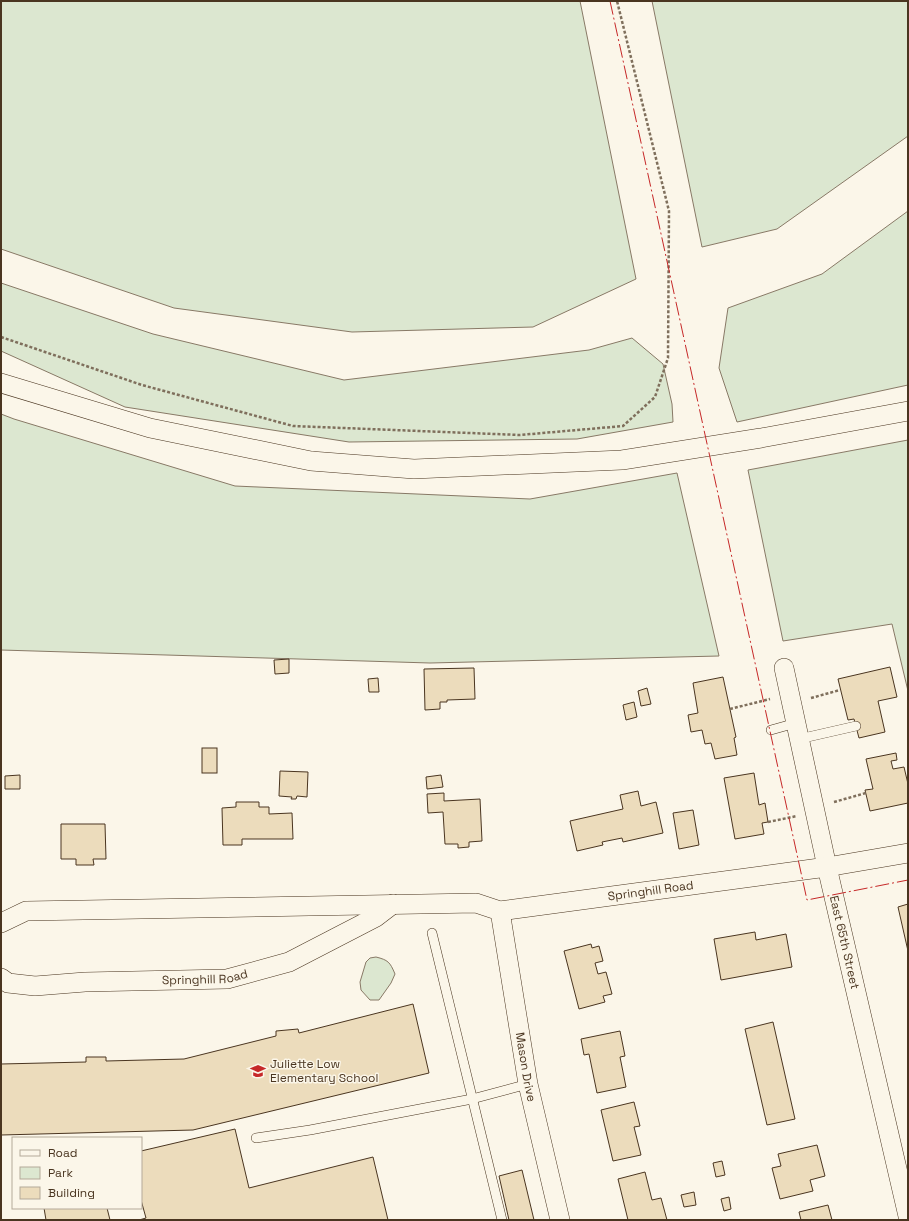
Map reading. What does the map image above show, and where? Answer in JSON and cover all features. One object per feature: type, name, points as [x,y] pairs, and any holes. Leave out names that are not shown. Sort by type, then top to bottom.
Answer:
[{"type":"street","points":[[1,383],[150,428],[311,461],[414,469],[622,460],[908,412]]},
{"type":"street","name":"East 65th Street","points":[[784,668],[827,868],[908,1216]]},
{"type":"street","name":"Springhill Road","points":[[1,923],[26,911],[476,903],[500,911],[827,868],[908,852]]},
{"type":"street","name":"Springhill Road","points":[[1,978],[8,983],[35,986],[85,982],[227,979],[289,962],[376,917],[393,904]]},
{"type":"street","name":"Mason Drive","points":[[500,911],[528,1084],[560,1220]]},
{"type":"lane","points":[[772,730],[797,731],[856,726]]},
{"type":"lane","points":[[432,933],[502,1220]]},
{"type":"lane","points":[[256,1138],[310,1130],[472,1099],[528,1084]]},
{"type":"path","points":[[1,337],[142,385],[293,426],[520,435],[623,426],[655,397],[668,358],[669,211],[617,1]]},
{"type":"path","points":[[730,709],[840,690]]},
{"type":"path","points":[[768,822],[814,810],[866,793]]},
{"type":"green space","points":[[1,1],[580,1],[636,279],[533,327],[352,332],[174,308],[1,249]]},
{"type":"green space","points":[[652,1],[908,1],[908,136],[777,229],[702,247]]},
{"type":"green space","points":[[908,211],[908,385],[737,422],[719,368],[728,308],[822,274]]},
{"type":"green space","points":[[1,283],[153,334],[344,380],[589,350],[632,338],[663,364],[672,404],[673,422],[577,439],[349,442],[125,407],[1,351]]},
{"type":"green space","points":[[1,414],[235,486],[530,499],[677,473],[719,656],[430,663],[1,650]]},
{"type":"green space","points":[[908,440],[908,691],[892,624],[783,641],[748,470]]},
{"type":"green space","points":[[376,957],[388,962],[395,974],[391,983],[379,1000],[370,1000],[361,990],[360,982],[366,962],[370,958]]},
{"type":"building","points":[[289,659],[289,673],[275,674],[274,660]]},
{"type":"building","points":[[890,667],[897,697],[878,701],[885,732],[859,738],[854,719],[848,720],[838,679]]},
{"type":"building","points":[[474,668],[475,699],[447,700],[447,702],[440,702],[440,709],[425,710],[424,669]]},
{"type":"building","points":[[723,677],[736,737],[734,738],[737,755],[715,759],[711,743],[705,744],[702,730],[691,732],[688,715],[698,713],[693,683]]},
{"type":"building","points":[[378,678],[379,692],[369,692],[368,679]]},
{"type":"building","points":[[647,688],[651,704],[641,706],[638,691]]},
{"type":"building","points":[[634,702],[637,717],[626,720],[623,705]]},
{"type":"building","points":[[202,748],[217,748],[217,773],[202,773]]},
{"type":"building","points":[[896,753],[897,760],[891,761],[893,769],[904,767],[908,784],[908,803],[870,811],[865,790],[873,789],[866,759]]},
{"type":"building","points":[[280,771],[308,772],[307,797],[297,796],[296,799],[291,799],[292,797],[279,796]]},
{"type":"building","points":[[754,773],[759,805],[765,803],[768,822],[762,823],[764,834],[735,839],[724,778]]},
{"type":"building","points":[[20,775],[20,789],[5,789],[5,776]]},
{"type":"building","points":[[441,775],[443,787],[427,789],[426,777]]},
{"type":"building","points":[[638,791],[641,806],[656,802],[663,833],[623,842],[622,838],[602,842],[603,845],[577,851],[570,821],[623,809],[620,795]]},
{"type":"building","points":[[444,793],[444,801],[480,799],[482,841],[469,842],[469,847],[458,848],[458,844],[445,844],[443,812],[428,813],[427,794]]},
{"type":"building","points":[[236,802],[259,802],[259,807],[269,807],[269,814],[292,813],[293,839],[242,839],[242,845],[223,845],[222,808],[236,807]]},
{"type":"building","points":[[693,810],[699,845],[679,849],[673,813]]},
{"type":"building","points":[[61,824],[105,824],[106,859],[93,859],[94,865],[76,865],[76,859],[61,859]]},
{"type":"building","points":[[908,904],[908,951],[898,907]]},
{"type":"building","points":[[755,932],[756,940],[786,934],[792,967],[721,980],[714,939]]},
{"type":"building","points":[[591,944],[592,948],[599,946],[603,961],[595,963],[598,974],[606,972],[612,994],[603,996],[605,1002],[579,1009],[564,951]]},
{"type":"building","points":[[413,1004],[429,1073],[193,1130],[1,1135],[1,1064],[86,1062],[86,1057],[106,1057],[106,1061],[184,1059],[276,1036],[276,1031],[298,1029],[299,1033]]},
{"type":"building","points":[[773,1022],[795,1119],[767,1125],[745,1029]]},
{"type":"building","points":[[620,1031],[625,1056],[620,1057],[626,1087],[597,1093],[589,1054],[584,1055],[581,1039]]},
{"type":"building","points":[[634,1102],[640,1126],[634,1127],[641,1155],[613,1161],[601,1110]]},
{"type":"building","points":[[235,1129],[249,1188],[373,1157],[388,1220],[139,1220],[146,1218],[142,1204],[142,1151]]},
{"type":"building","points":[[817,1145],[825,1176],[810,1180],[813,1191],[780,1199],[772,1168],[781,1166],[778,1154]]},
{"type":"building","points":[[722,1161],[725,1175],[716,1177],[713,1163]]},
{"type":"building","points":[[522,1170],[534,1220],[509,1220],[499,1176]]},
{"type":"building","points":[[645,1172],[652,1200],[661,1198],[667,1220],[628,1220],[618,1179]]},
{"type":"building","points":[[694,1192],[696,1205],[684,1207],[681,1195]]},
{"type":"building","points":[[729,1197],[731,1209],[724,1211],[721,1199]]},
{"type":"building","points":[[828,1205],[832,1220],[801,1220],[799,1212]]},
{"type":"building","points":[[44,1209],[107,1209],[110,1220],[46,1220]]},
{"type":"power","points":[[610,1],[807,900],[908,880]]},
{"type":"place","name":"Juliette Low Elementary School","points":[[258,1071]]}]
